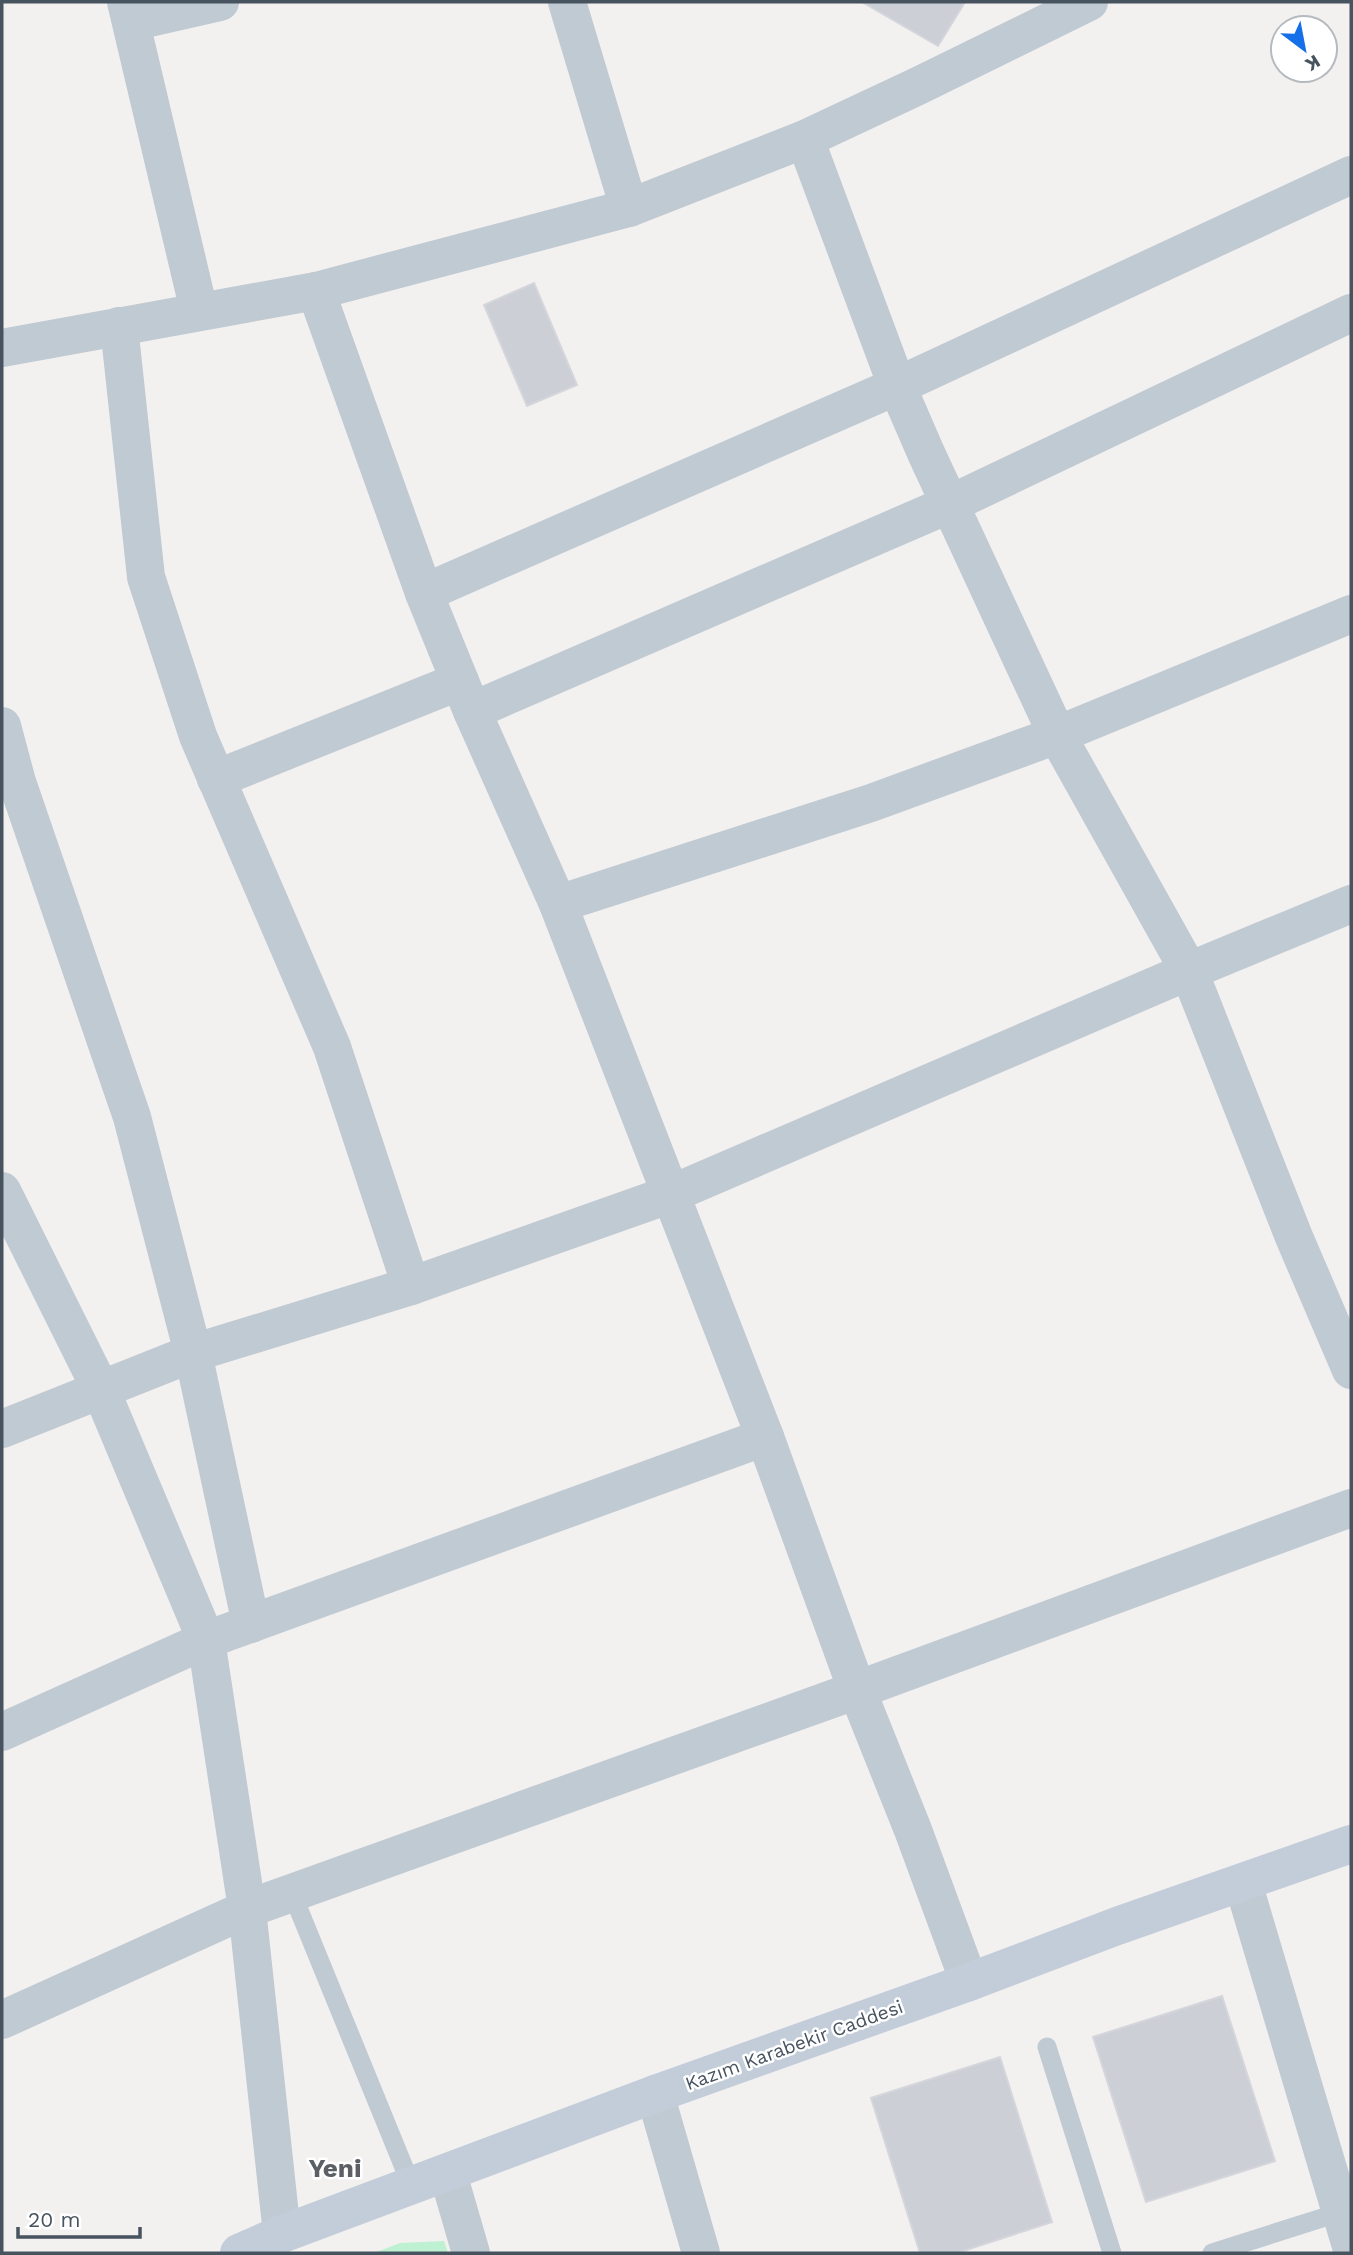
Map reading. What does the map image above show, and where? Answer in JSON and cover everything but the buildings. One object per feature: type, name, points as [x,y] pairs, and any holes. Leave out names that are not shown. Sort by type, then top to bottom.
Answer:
[{"type":"street","points":[[199,311],[129,12],[220,2]]},
{"type":"street","points":[[567,2],[629,208]]},
{"type":"street","points":[[2,348],[316,290],[629,208],[805,139],[1089,2]]},
{"type":"street","points":[[805,139],[897,387],[1057,734],[1189,971],[1294,1237],[1351,1370]]},
{"type":"street","points":[[424,593],[897,387],[1351,174]]},
{"type":"street","points":[[316,290],[424,593],[466,696],[558,904],[765,1437],[857,1690],[913,1829],[969,1982]]},
{"type":"street","points":[[216,779],[466,696],[950,504],[1351,313]]},
{"type":"street","points":[[119,326],[146,577],[198,737],[332,1047],[411,1286]]},
{"type":"street","points":[[558,904],[871,803],[1057,734],[1351,614]]},
{"type":"street","points":[[2,726],[9,786],[132,1117],[194,1353],[251,1623]]},
{"type":"street","points":[[2,1429],[194,1353],[411,1286],[671,1194],[1351,904]]},
{"type":"street","points":[[2,1191],[101,1390],[206,1640],[247,1909],[282,2234]]},
{"type":"street","points":[[2,1732],[206,1640],[765,1437]]},
{"type":"street","points":[[2,2020],[247,1909],[857,1690],[1351,1508]]},
{"type":"street","name":"Kazım Karabekir Caddesi","points":[[239,2253],[282,2234],[448,2174],[655,2094],[969,1982],[1116,1926],[1351,1844]]},
{"type":"street","points":[[1243,1882],[1346,2229]]},
{"type":"street","points":[[655,2094],[701,2253]]},
{"type":"street","points":[[448,2174],[471,2253]]},
{"type":"lane","points":[[292,1892],[412,2187]]},
{"type":"lane","points":[[1047,2047],[1112,2253]]},
{"type":"lane","points":[[1212,2253],[1346,2229]]},
{"type":"green space","points":[[444,2241],[448,2253],[374,2253],[400,2243]]},
{"type":"district","name":"Yeni","points":[[335,2168]]}]
